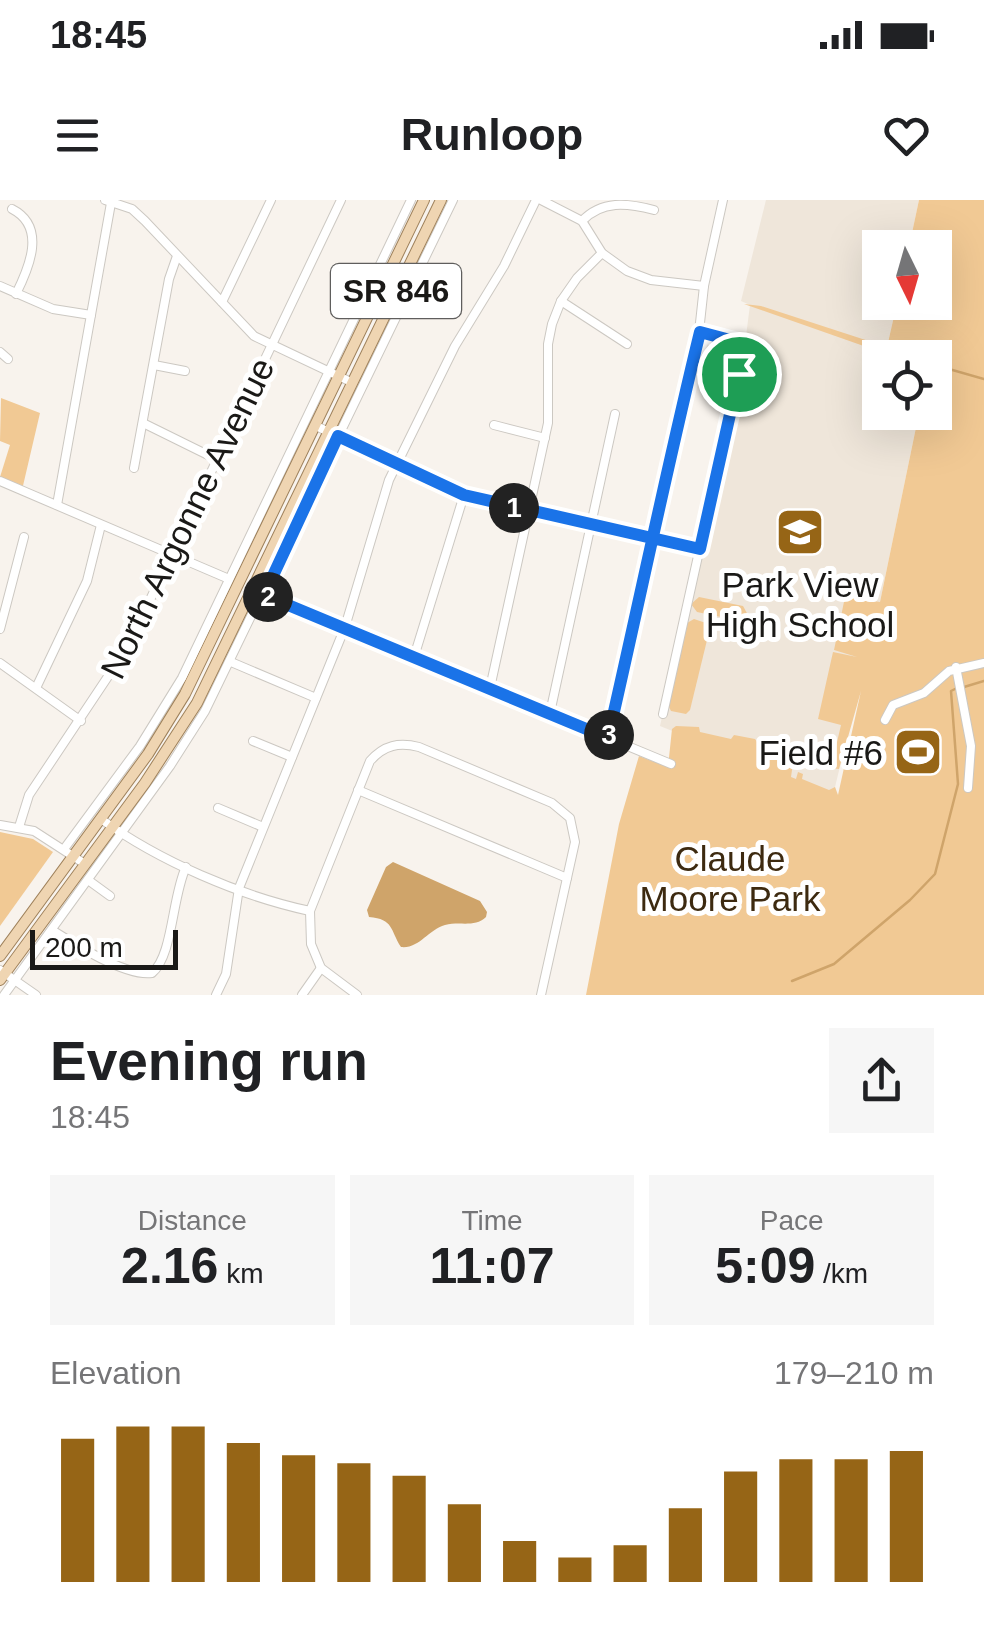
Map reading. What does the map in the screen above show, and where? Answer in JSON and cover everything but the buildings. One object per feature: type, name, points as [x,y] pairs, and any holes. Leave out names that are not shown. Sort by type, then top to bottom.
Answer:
[{"type":"main road","name":"SR 846","points":[[5,976],[85,864],[117,831],[198,703],[327,431],[424,200]]},
{"type":"main road","name":"SR 846","points":[[346,380],[441,200]]},
{"type":"main road","name":"SR 846","points":[[0,956],[69,853],[101,819],[148,754],[193,679],[327,431]]},
{"type":"street","points":[[222,302],[271,200]]},
{"type":"street","name":"North Argonne Avenue","points":[[19,827],[29,796],[127,648],[340,200]]},
{"type":"street","points":[[69,853],[188,666],[411,200]]},
{"type":"street","points":[[4,995],[5,976],[52,930],[117,831],[190,736],[264,595],[327,431],[453,200]]},
{"type":"street","points":[[216,995],[226,974],[239,888],[358,592],[380,502],[455,346],[504,266],[538,200],[582,221],[602,252],[639,276],[704,286]]},
{"type":"street","points":[[608,738],[700,332],[704,286],[723,200]]},
{"type":"street","points":[[57,505],[109,201],[132,210],[254,336],[346,380]]},
{"type":"street","points":[[582,221],[598,206],[611,202],[654,210]]},
{"type":"street","points":[[12,209],[26,218],[33,240],[32,259],[16,294]]},
{"type":"street","points":[[490,688],[545,438],[550,398],[548,344],[561,301],[576,278],[602,252]]},
{"type":"street","points":[[134,468],[168,278],[177,256]]},
{"type":"street","points":[[0,286],[53,309],[91,315]]},
{"type":"street","points":[[561,301],[627,344]]},
{"type":"street","points":[[663,714],[745,344],[700,332]]},
{"type":"street","points":[[0,352],[8,359]]},
{"type":"street","points":[[154,365],[185,370]]},
{"type":"street","points":[[550,713],[615,414]]},
{"type":"street","points":[[142,422],[216,459]]},
{"type":"street","points":[[494,425],[545,438]]},
{"type":"street","points":[[327,431],[464,495],[700,549]]},
{"type":"street","points":[[0,481],[230,579]]},
{"type":"street","points":[[414,657],[464,495]]},
{"type":"street","points":[[36,688],[87,581],[101,525]]},
{"type":"street","points":[[0,629],[24,537]]},
{"type":"street","points":[[264,595],[670,764]]},
{"type":"street","points":[[231,662],[316,698]]},
{"type":"street","points":[[0,664],[81,721]]},
{"type":"street","points":[[885,720],[893,705],[924,693],[956,668],[984,664]]},
{"type":"street","points":[[956,668],[971,746],[968,788]]},
{"type":"street","points":[[253,741],[292,757]]},
{"type":"street","points":[[358,995],[322,968],[311,944],[310,911],[370,760],[387,747],[408,744],[552,803],[570,818],[576,834],[541,995]]},
{"type":"street","points":[[358,790],[567,878]]},
{"type":"street","points":[[218,808],[263,827]]},
{"type":"street","points":[[101,819],[150,852],[186,868],[272,902],[310,911]]},
{"type":"street","points":[[0,824],[34,831],[85,864]]},
{"type":"street","points":[[52,930],[127,969],[152,973],[167,952],[174,900],[186,868]]},
{"type":"street","points":[[88,880],[110,896]]},
{"type":"street","points":[[302,995],[322,968]]},
{"type":"street","points":[[5,976],[36,995]]},
{"type":"shaded area","name":"Park View High School","points":[[766,200],[919,200],[913,230],[862,230],[862,320],[893,320],[889,340],[862,340],[862,430],[915,430],[880,602],[835,787],[837,798],[660,726],[745,344],[750,305],[741,301]]},
{"type":"shaded area","points":[[393,862],[480,901],[486,917],[472,923],[445,925],[413,945],[401,947],[390,926],[369,917],[367,910],[386,867]]},
{"type":"green space","name":"Claude Moore Park","points":[[919,200],[984,200],[984,995],[586,995],[619,824],[639,756],[668,767],[672,729],[699,727],[700,732],[731,739],[734,735],[755,739],[761,747],[769,745],[767,754],[805,762],[793,763],[791,777],[796,779],[798,772],[803,774],[802,779],[829,790],[835,787],[838,795],[861,691],[839,769],[831,768],[841,725],[818,719],[833,652],[857,657],[834,650],[845,597],[880,602],[915,430],[952,430],[952,340],[889,340],[893,320],[952,320],[952,230],[913,230]]},
{"type":"green space","name":"Claude Moore Park","points":[[744,304],[865,340],[862,345]]},
{"type":"green space","points":[[1,398],[40,413],[22,490],[0,477],[10,445],[0,441]]},
{"type":"green space","points":[[699,597],[743,606],[748,615],[740,621],[697,612],[691,604]]},
{"type":"green space","points":[[694,619],[706,623],[709,632],[686,714],[671,711],[668,705],[687,623]]},
{"type":"green space","points":[[0,832],[33,839],[53,852],[0,926]]},
{"type":"waterway","points":[[952,370],[984,379]]},
{"type":"waterway","points":[[964,687],[984,681]]},
{"type":"waterway","points":[[792,981],[834,964],[935,874],[958,784],[951,691],[955,689]]},
{"type":"place","name":"Park View High School","points":[[800,532]]},
{"type":"place","name":"Field #6","points":[[918,752]]},
{"type":"route","points":[[739,374],[700,549],[652,539],[528,512],[464,495],[338,436],[264,595],[608,738],[652,539],[666,469],[700,332],[745,344],[739,374]]}]
